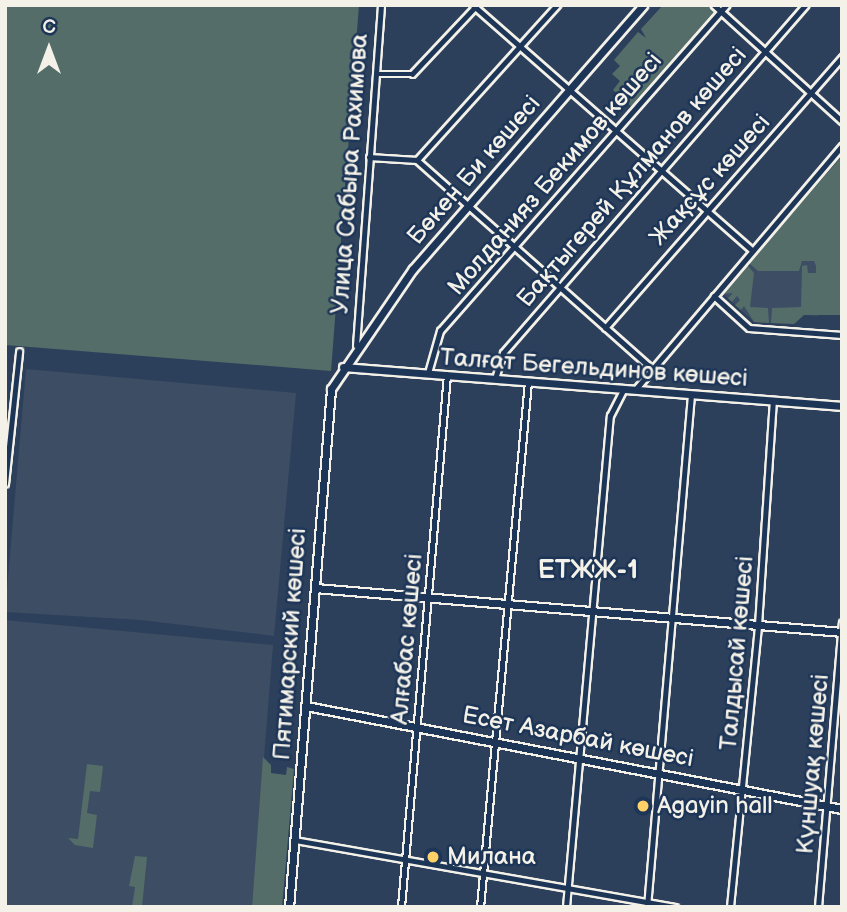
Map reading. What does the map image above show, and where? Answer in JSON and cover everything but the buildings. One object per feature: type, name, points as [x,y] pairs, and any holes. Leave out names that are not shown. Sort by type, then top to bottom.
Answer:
[{"type":"street","name":"Улица Сабыра Рахимова","points":[[356,346],[381,5]]},
{"type":"street","points":[[417,160],[557,5]]},
{"type":"street","name":"Бөкен Би көшесі","points":[[332,385],[399,286],[643,5]]},
{"type":"street","points":[[715,5],[842,121]]},
{"type":"street","name":"Молданияз Бекимов көшесі","points":[[428,374],[437,335],[726,5]]},
{"type":"street","name":"Бақтыгерей Құлманов көшесі","points":[[495,379],[503,353],[806,5]]},
{"type":"street","points":[[376,74],[412,75],[475,6],[751,249]]},
{"type":"street","name":"Жақсұс көшесі","points":[[605,328],[705,209],[842,57]]},
{"type":"street","points":[[635,390],[650,367],[842,146]]},
{"type":"street","points":[[369,157],[417,160],[650,367]]},
{"type":"street","points":[[713,296],[749,328],[842,335]]},
{"type":"street","points":[[5,484],[19,352]]},
{"type":"street","name":"Талғат Бегельдинов көшесі","points":[[343,367],[842,406]]},
{"type":"street","name":"Алғабас көшесі","points":[[401,907],[447,375]]},
{"type":"street","points":[[480,907],[498,742],[528,381]]},
{"type":"street","name":"Пятимарский көшесі","points":[[289,907],[326,413],[332,385]]},
{"type":"street","points":[[566,907],[610,416],[624,389]]},
{"type":"street","points":[[648,904],[663,771],[691,395]]},
{"type":"street","name":"Талдысай көшесі","points":[[730,907],[744,790],[773,401]]},
{"type":"street","points":[[315,587],[675,619],[841,629]]},
{"type":"street","name":"Күншуақ көшесі","points":[[818,907],[841,629]]},
{"type":"street","name":"Есет Азарбай көшесі","points":[[306,706],[663,771],[744,790],[842,808]]},
{"type":"street","points":[[295,840],[675,907]]},
{"type":"shaded area","points":[[758,251],[824,259],[818,316],[804,315],[794,324],[754,322],[723,294]]},
{"type":"shaded area","points":[[26,369],[296,393],[274,636],[141,620],[5,612]]},
{"type":"shaded area","points":[[5,620],[273,645],[252,907],[5,907]]},
{"type":"green space","points":[[5,5],[359,5],[331,371],[5,345]]},
{"type":"green space","points":[[663,5],[708,5],[716,12],[632,107],[613,90],[620,81],[612,74],[620,66],[614,60],[638,32],[646,38],[641,29]]},
{"type":"green space","points":[[842,156],[842,315],[804,315],[794,324],[771,323],[772,308],[801,307],[802,266],[807,265],[808,273],[816,273],[816,266],[814,261],[802,261],[799,271],[758,271],[749,263]]},
{"type":"green space","points":[[747,265],[754,273],[750,307],[768,308],[769,323],[754,322],[744,306],[741,310],[735,305],[740,300],[737,296],[732,302],[728,298],[733,293],[723,294]]},
{"type":"green space","points":[[263,757],[271,765],[271,773],[286,775],[287,767],[294,769],[282,907],[252,907]]},
{"type":"green space","points":[[87,764],[103,766],[100,792],[90,791],[87,813],[97,815],[93,848],[75,845],[68,838],[78,839]]},
{"type":"green space","points":[[135,856],[147,857],[142,907],[132,907],[135,887],[129,886]]},
{"type":"place","name":"Agayin hall","points":[[643,806]]},
{"type":"place","name":"Милана","points":[[433,857]]},
{"type":"district","name":"ЕТЖЖ-1","points":[[588,571]]}]
